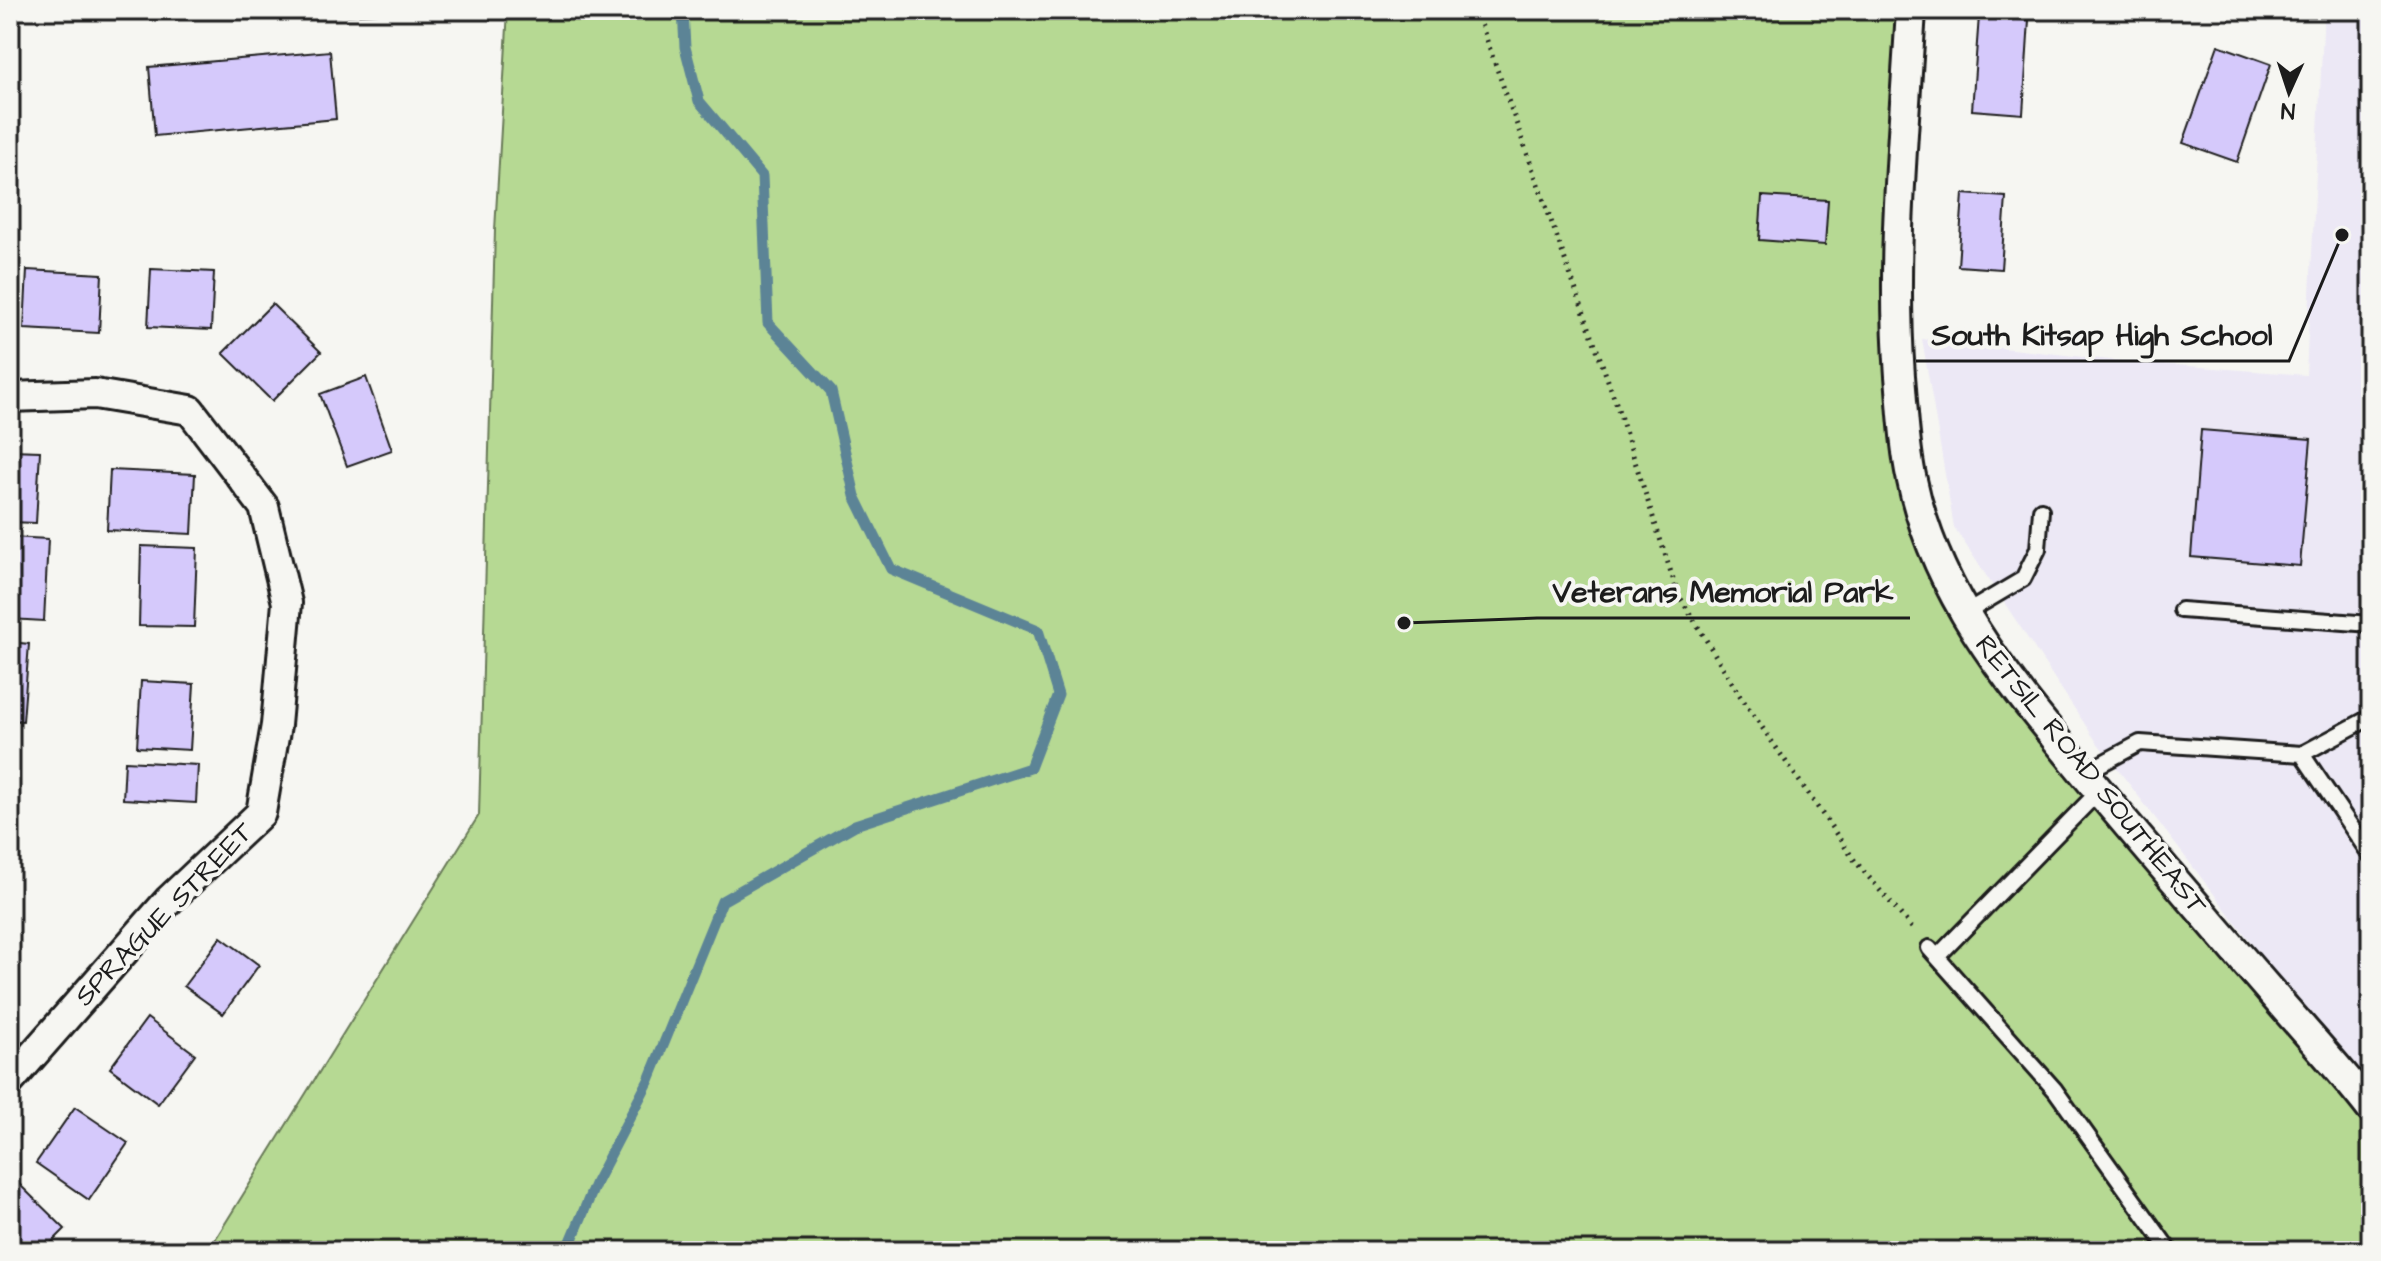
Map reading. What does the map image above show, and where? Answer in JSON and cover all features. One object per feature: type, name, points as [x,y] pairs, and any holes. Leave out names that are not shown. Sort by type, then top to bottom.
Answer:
[{"type":"street","name":"RETSIL ROAD SOUTHEAST","points":[[1911,10],[1897,264],[1897,340],[1911,478],[1928,535],[1964,614],[2008,681],[2371,1109]]},
{"type":"street","name":"SPRAGUE STREET","points":[[10,397],[95,394],[190,410],[264,507],[287,603],[276,725],[261,813],[169,900],[10,1081]]},
{"type":"lane","points":[[1964,614],[2023,579],[2038,549],[2041,510]]},
{"type":"lane","points":[[2181,610],[2371,624]]},
{"type":"lane","points":[[2170,1251],[2055,1090],[1933,953],[2091,782],[2140,743],[2302,754],[2371,717]]},
{"type":"lane","points":[[2302,754],[2371,856]]},
{"type":"path","points":[[1476,10],[1616,403],[1678,594],[1741,697],[1855,861],[1933,953]]},
{"type":"shaded area","points":[[2324,10],[2371,10],[2371,1098],[2096,741],[1954,527],[1922,339],[2110,360],[2306,375]]},
{"type":"green space","points":[[508,10],[1911,10],[1900,379],[1949,586],[2371,1109],[2371,1251],[208,1251],[479,815],[495,230]]},
{"type":"building","points":[[326,10],[396,10],[396,12],[326,16]]},
{"type":"building","points":[[1979,16],[2029,20],[2023,114],[1972,110]]},
{"type":"building","points":[[2218,45],[2271,64],[2237,162],[2183,143]]},
{"type":"building","points":[[330,51],[336,119],[155,136],[149,67]]},
{"type":"building","points":[[2371,190],[2371,261],[2367,261]]},
{"type":"building","points":[[1963,194],[2006,197],[2001,269],[1958,266]]},
{"type":"building","points":[[1762,196],[1828,200],[1825,245],[1759,240]]},
{"type":"building","points":[[151,269],[214,272],[211,330],[148,327]]},
{"type":"building","points":[[27,270],[102,274],[99,333],[24,329]]},
{"type":"building","points":[[272,304],[321,352],[272,401],[223,353]]},
{"type":"building","points":[[366,377],[392,450],[347,466],[320,394]]},
{"type":"building","points":[[2201,430],[2311,439],[2300,566],[2191,557]]},
{"type":"building","points":[[10,450],[40,451],[36,523],[10,522]]},
{"type":"building","points":[[110,470],[195,474],[192,534],[107,530]]},
{"type":"building","points":[[10,537],[48,539],[44,621],[10,619]]},
{"type":"building","points":[[141,546],[197,548],[194,627],[139,626]]},
{"type":"building","points":[[10,642],[29,644],[23,721],[10,720]]},
{"type":"building","points":[[141,681],[194,684],[190,750],[137,747]]},
{"type":"building","points":[[125,761],[198,765],[196,803],[123,799]]},
{"type":"building","points":[[221,937],[259,965],[223,1014],[184,986]]},
{"type":"building","points":[[147,1018],[195,1054],[158,1104],[110,1068]]},
{"type":"building","points":[[75,1107],[128,1143],[89,1200],[36,1163]]},
{"type":"building","points":[[18,1183],[65,1229],[43,1251],[10,1251],[10,1191]]},
{"type":"waterway","points":[[567,1251],[596,1182],[649,1080],[722,901],[855,825],[1030,768],[1058,695],[1038,630],[891,569],[855,496],[831,391],[768,323],[762,176],[699,101],[685,47],[683,10]]},
{"type":"place","name":"South Kitsap High School","points":[[2342,235]]},
{"type":"place","name":"Veterans Memorial Park","points":[[1404,623]]}]
